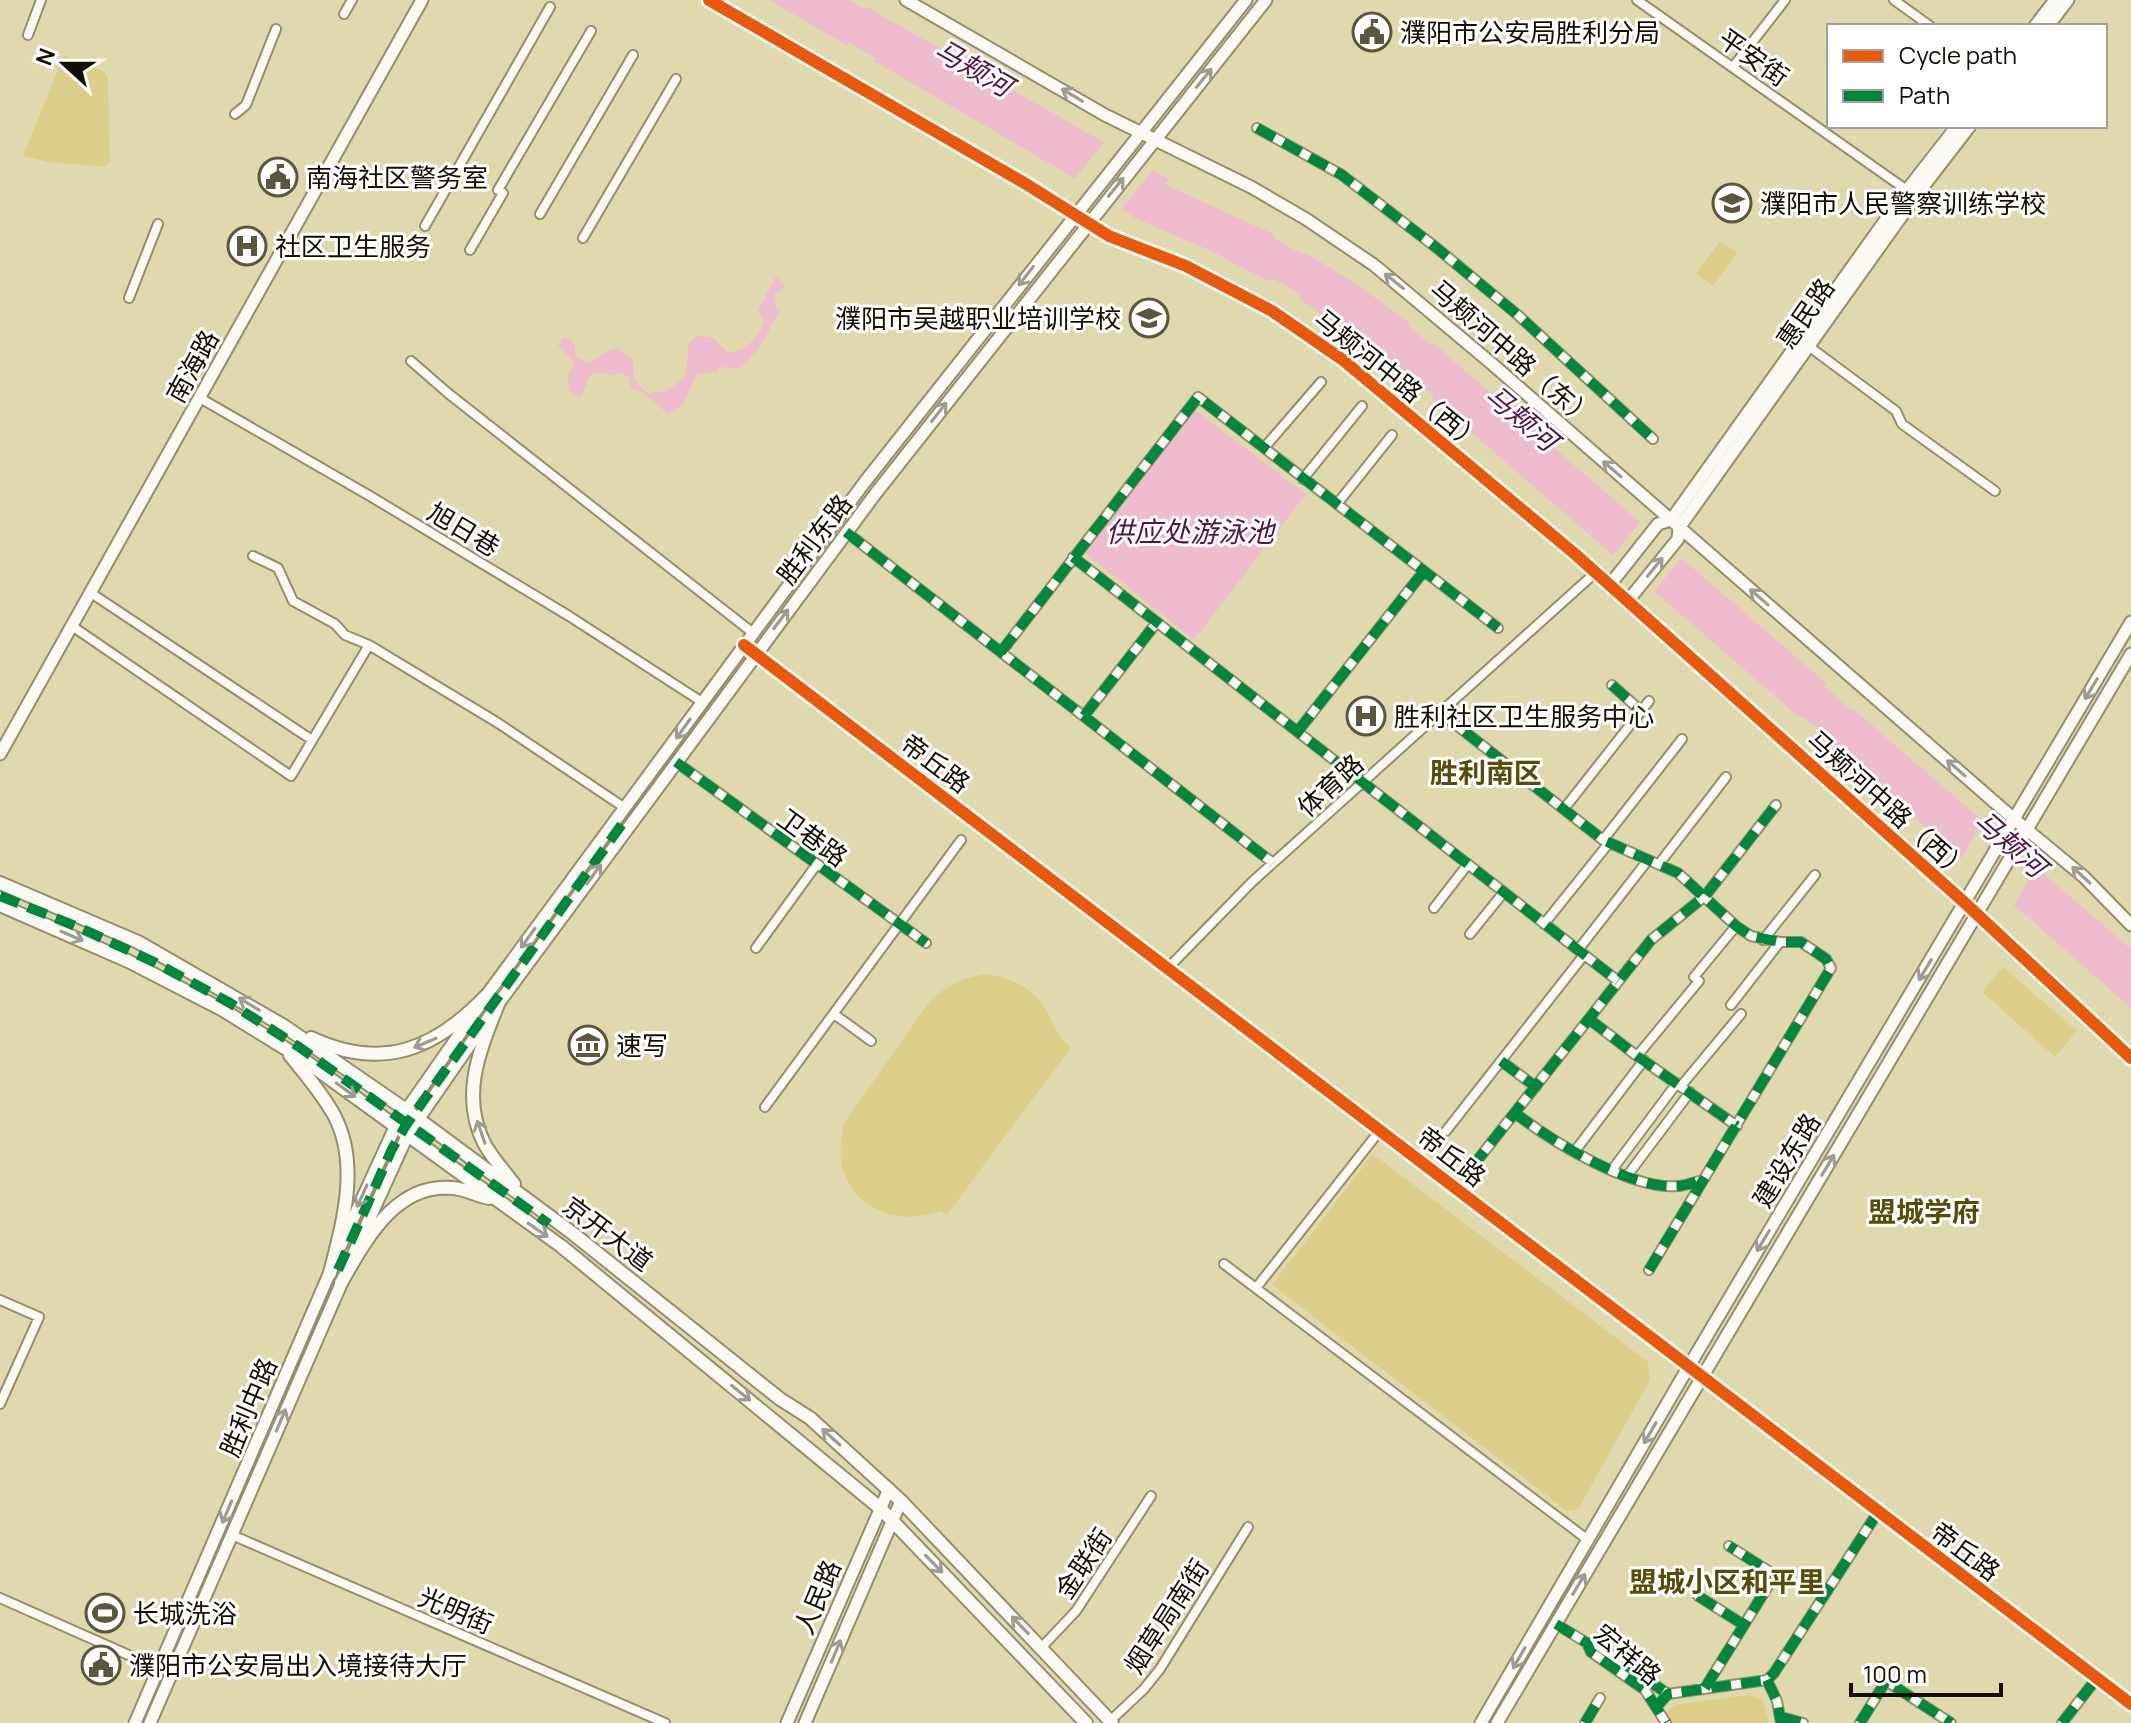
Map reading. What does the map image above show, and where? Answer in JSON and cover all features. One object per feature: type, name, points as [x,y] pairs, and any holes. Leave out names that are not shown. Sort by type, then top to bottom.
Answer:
[{"type":"main road","name":"京开大道","points":[[0,883],[138,942],[284,1026],[523,1196],[780,1399],[810,1418],[901,1501],[1111,1722]]},
{"type":"main road","name":"京开大道","points":[[0,905],[128,961],[223,1010],[283,1046],[561,1246],[880,1508],[1086,1723]]},
{"type":"main road","points":[[284,1026],[337,1050],[395,1053],[435,1039],[486,996]]},
{"type":"main road","points":[[498,1004],[476,1064],[472,1086],[474,1108],[485,1146],[523,1196]]},
{"type":"main road","points":[[283,1046],[335,1117],[348,1158],[343,1213],[330,1273]]},
{"type":"main road","points":[[341,1283],[376,1225],[409,1197],[425,1191],[458,1189],[498,1201]]},
{"type":"street","points":[[28,35],[41,0]]},
{"type":"street","points":[[344,14],[352,0]]},
{"type":"street","name":"南海路","points":[[0,754],[422,0]]},
{"type":"street","name":"马颊河中路（西）","points":[[709,0],[1078,211],[1109,236],[1219,283],[1303,331],[1407,412],[1595,573],[1630,599],[1968,898],[2131,1058]]},
{"type":"street","name":"马颊河中路（东）","points":[[906,0],[1105,115],[1251,187],[1306,219],[1374,265],[1491,363],[2012,822],[2084,877],[2131,925]]},
{"type":"street","name":"胜利东路","points":[[406,1110],[486,996],[864,483],[1246,0]]},
{"type":"street","name":"胜利东路","points":[[418,1119],[498,1004],[846,532],[1266,0]]},
{"type":"street","name":"平安街","points":[[1637,0],[1916,197]]},
{"type":"street","points":[[1733,67],[1785,0]]},
{"type":"street","points":[[1894,0],[1927,24]]},
{"type":"street","points":[[2037,24],[2055,0]]},
{"type":"street","points":[[2050,24],[2068,0]]},
{"type":"street","points":[[425,226],[550,7]]},
{"type":"street","points":[[235,114],[246,105],[276,29]]},
{"type":"street","points":[[470,250],[591,31]]},
{"type":"street","points":[[540,214],[633,55]]},
{"type":"street","points":[[583,238],[676,79]]},
{"type":"street","points":[[1257,128],[1342,175],[1438,249],[1519,316],[1653,439]]},
{"type":"street","name":"惠民路","points":[[1916,197],[1956,128]]},
{"type":"street","name":"惠民路","points":[[1630,599],[1804,343],[1968,128]]},
{"type":"street","points":[[129,298],[158,224]]},
{"type":"street","points":[[1804,343],[1896,411],[1902,424],[1995,491]]},
{"type":"street","points":[[411,361],[461,404],[753,633]]},
{"type":"street","points":[[1264,448],[1321,382]]},
{"type":"street","points":[[1001,652],[1198,397],[1498,628]]},
{"type":"street","name":"旭日巷","points":[[200,398],[569,616],[702,702]]},
{"type":"street","points":[[1303,479],[1362,406]]},
{"type":"street","points":[[1337,504],[1392,435]]},
{"type":"street","points":[[1611,584],[1658,524],[1676,529]]},
{"type":"street","points":[[846,532],[1273,863]]},
{"type":"street","points":[[253,556],[278,568],[293,601],[335,624],[345,635],[369,645],[498,723],[625,808]]},
{"type":"street","points":[[1073,557],[1618,981]]},
{"type":"street","points":[[1298,731],[1424,571]]},
{"type":"street","name":"体育路","points":[[1168,968],[1273,863],[1595,573]]},
{"type":"street","points":[[91,593],[312,740]]},
{"type":"street","points":[[1084,716],[1157,622]]},
{"type":"street","name":"建设东路","points":[[1481,1723],[2131,622]]},
{"type":"street","points":[[72,626],[291,776],[369,645]]},
{"type":"street","name":"帝丘路","points":[[744,645],[2131,1704]]},
{"type":"street","name":"建设东路","points":[[1497,1723],[2131,654]]},
{"type":"street","points":[[1612,685],[1641,711]]},
{"type":"street","points":[[1564,809],[1649,701]]},
{"type":"street","points":[[1441,713],[1606,842],[1678,873],[1751,936],[1763,940],[1801,942],[1826,959],[1831,968],[1649,1270]]},
{"type":"street","points":[[1544,924],[1682,739]]},
{"type":"street","name":"卫巷路","points":[[676,762],[926,943]]},
{"type":"street","points":[[1659,864],[1726,777]]},
{"type":"street","points":[[1472,1167],[1651,940],[1705,896],[1776,805]]},
{"type":"street","points":[[765,1107],[961,840]]},
{"type":"street","points":[[1446,1131],[1648,860]]},
{"type":"street","points":[[756,948],[817,864]]},
{"type":"street","points":[[1434,908],[1468,864]]},
{"type":"street","points":[[1763,940],[1815,875]]},
{"type":"street","points":[[1470,934],[1504,892]]},
{"type":"street","points":[[1575,1151],[1736,926]]},
{"type":"street","points":[[1731,1005],[1780,942]]},
{"type":"street","points":[[834,1014],[871,1041]]},
{"type":"street","points":[[1612,1170],[1679,1085],[1741,1014]]},
{"type":"street","points":[[1589,1019],[1737,1126]]},
{"type":"street","points":[[1501,1061],[1536,1087]]},
{"type":"street","points":[[1627,1176],[1690,1092]]},
{"type":"street","name":"胜利中路","points":[[135,1723],[359,1203],[406,1110]]},
{"type":"street","points":[[1515,1113],[1575,1151],[1627,1176],[1678,1186],[1703,1179]]},
{"type":"street","name":"胜利中路","points":[[150,1723],[341,1283],[408,1134],[418,1119]]},
{"type":"street","points":[[1256,1288],[1381,1129]]},
{"type":"street","points":[[1224,1264],[1588,1540]]},
{"type":"street","points":[[0,1300],[39,1317],[0,1404]]},
{"type":"street","name":"人民路","points":[[787,1723],[889,1489]]},
{"type":"street","name":"金联街","points":[[1041,1648],[1076,1611],[1151,1496]]},
{"type":"street","name":"人民路","points":[[805,1723],[901,1501]]},
{"type":"street","points":[[1657,1706],[1668,1694],[1767,1680],[1878,1512]]},
{"type":"street","name":"烟草局南街","points":[[1111,1722],[1160,1669],[1248,1527]]},
{"type":"street","name":"光明街","points":[[232,1535],[665,1723]]},
{"type":"street","points":[[1705,1688],[1775,1575],[1729,1546]]},
{"type":"street","points":[[1698,1596],[1744,1625]]},
{"type":"street","points":[[0,1598],[142,1661]]},
{"type":"street","name":"宏祥路","points":[[1556,1624],[1587,1643],[1591,1652],[1645,1690],[1666,1723]]},
{"type":"street","points":[[1587,1643],[1595,1644],[1668,1694]]},
{"type":"street","points":[[2062,1723],[2097,1678]]},
{"type":"street","points":[[1767,1680],[1777,1701],[1781,1720],[1803,1723]]},
{"type":"street","points":[[1860,1723],[1886,1681],[1951,1723]]},
{"type":"street","points":[[1585,1723],[1600,1698]]},
{"type":"shaded area","points":[[64,55],[104,71],[108,78],[110,161],[106,167],[47,162],[23,156]]},
{"type":"shaded area","points":[[1720,241],[1737,253],[1713,286],[1696,274]]},
{"type":"shaded area","points":[[2003,967],[2077,1031],[2055,1057],[1982,992]]},
{"type":"shaded area","points":[[985,974],[1005,978],[1031,992],[1045,1007],[1060,1036],[1071,1047],[947,1215],[940,1211],[908,1217],[878,1210],[854,1191],[846,1178],[840,1156],[844,1123],[930,1001],[955,983]]},
{"type":"shaded area","points":[[1373,1154],[1648,1362],[1650,1380],[1575,1510],[1567,1511],[1272,1285]]},
{"type":"shaded area","points":[[1749,1695],[1763,1700],[1769,1723],[1671,1723],[1667,1714],[1674,1705]]},
{"type":"water","points":[[769,0],[849,0],[864,9],[865,6],[951,55],[950,59],[979,75],[981,72],[1168,179],[1166,185],[1275,235],[1273,238],[1304,255],[1306,253],[1409,322],[1408,325],[1431,345],[1433,343],[1827,684],[1825,687],[1850,709],[2131,949],[2131,1008],[1826,740],[1827,737],[1802,716],[1800,718],[1432,398],[1433,395],[1300,299],[1301,295],[1272,278],[1270,282],[1209,250],[1137,219],[1059,169],[874,61],[876,58],[849,43],[846,45]]},
{"type":"water","points":[[776,276],[786,286],[775,294],[776,307],[780,310],[760,347],[740,369],[720,367],[717,372],[697,374],[683,404],[669,414],[631,388],[629,377],[620,372],[611,375],[597,372],[589,376],[582,397],[569,391],[568,375],[574,364],[558,344],[563,338],[572,341],[576,357],[587,363],[619,348],[623,354],[632,357],[634,377],[642,388],[648,393],[666,391],[685,378],[689,343],[697,336],[712,337],[727,352],[745,347],[754,339],[764,321],[758,310]]},
{"type":"water","name":"供应处游泳池","points":[[1195,410],[1306,494],[1194,640],[1085,553]]},
{"type":"pier","points":[[1106,140],[1155,167],[1119,212],[1072,182]]},
{"type":"pier","points":[[1643,519],[1684,555],[1652,594],[1611,558]]},
{"type":"pier","points":[[1985,816],[2039,862],[2012,908],[1959,862]]},
{"type":"marked path","points":[[1257,128],[1342,175],[1438,249],[1519,316],[1653,439]]},
{"type":"marked path","points":[[1001,652],[1198,397],[1498,628]]},
{"type":"marked path","points":[[846,532],[1273,863]]},
{"type":"marked path","points":[[1073,557],[1618,981]]},
{"type":"marked path","points":[[1298,731],[1424,571]]},
{"type":"marked path","points":[[1084,716],[1157,622]]},
{"type":"marked path","points":[[1612,685],[1641,711]]},
{"type":"marked path","points":[[1441,713],[1603,840],[1678,873],[1751,936],[1780,942],[1801,942],[1826,959],[1831,968],[1649,1270]]},
{"type":"marked path","points":[[676,762],[926,943]]},
{"type":"marked path","points":[[1472,1167],[1651,940],[1705,896],[1776,805]]},
{"type":"marked path","points":[[338,1270],[392,1149],[406,1125],[625,820]]},
{"type":"marked path","points":[[0,896],[154,962],[230,1003],[299,1047],[549,1224]]},
{"type":"marked path","points":[[1589,1019],[1737,1126]]},
{"type":"marked path","points":[[1501,1061],[1536,1087]]},
{"type":"marked path","points":[[1515,1113],[1571,1150],[1639,1181],[1679,1186],[1703,1179]]},
{"type":"marked path","points":[[1657,1706],[1668,1694],[1767,1680],[1878,1512]]},
{"type":"marked path","points":[[1705,1688],[1775,1575],[1729,1546]]},
{"type":"marked path","points":[[1698,1596],[1744,1625]]},
{"type":"marked path","points":[[1556,1624],[1587,1643],[1591,1652],[1645,1690],[1666,1723]]},
{"type":"marked path","points":[[1622,1662],[1668,1694]]},
{"type":"marked path","points":[[2062,1723],[2097,1678]]},
{"type":"marked path","points":[[1767,1680],[1777,1701],[1781,1723]]},
{"type":"marked path","points":[[1860,1723],[1886,1681],[1951,1723]]},
{"type":"marked path","points":[[1585,1723],[1600,1698]]},
{"type":"marked path","points":[[1781,1717],[1803,1723]]},
{"type":"cycle path","points":[[709,0],[1026,184],[1109,236],[1186,266],[1272,311],[1343,360],[1575,554],[1965,903],[2131,1058]]},
{"type":"cycle path","points":[[744,645],[2131,1704]]},
{"type":"place","name":"濮阳市公安局胜利分局","points":[[1372,32]]},
{"type":"place","name":"南海社区警务室","points":[[278,177]]},
{"type":"place","name":"濮阳市人民警察训练学校","points":[[1732,203]]},
{"type":"place","name":"社区卫生服务","points":[[247,246]]},
{"type":"place","name":"濮阳市吴越职业培训学校","points":[[1149,318]]},
{"type":"place","name":"胜利社区卫生服务中心","points":[[1366,716]]},
{"type":"place","name":"速写","points":[[588,1045]]},
{"type":"place","name":"长城洗浴","points":[[105,1613]]},
{"type":"place","name":"濮阳市公安局出入境接待大厅","points":[[101,1665]]},
{"type":"district","name":"胜利南区","points":[[1486,772]]},
{"type":"district","name":"盟城学府","points":[[1924,1211]]},
{"type":"district","name":"盟城小区和平里","points":[[1727,1581]]},
{"type":"water label","name":"马颊河","points":[[974,67]]},
{"type":"water label","name":"马颊河","points":[[1522,417]]},
{"type":"water label","name":"马颊河","points":[[2011,843]]}]
